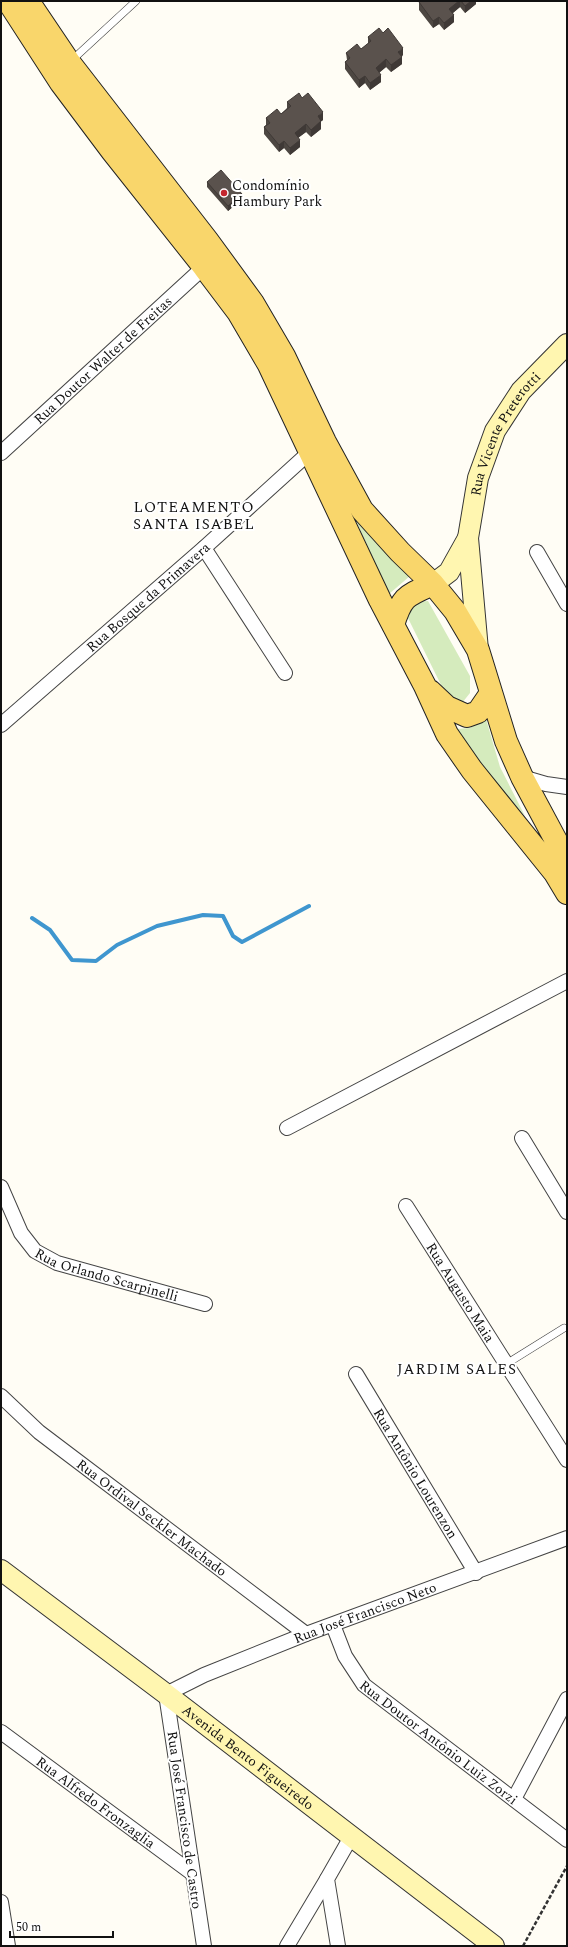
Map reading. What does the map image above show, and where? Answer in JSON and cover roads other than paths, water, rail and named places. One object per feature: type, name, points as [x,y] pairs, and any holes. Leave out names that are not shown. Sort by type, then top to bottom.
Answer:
[{"type":"main road","points":[[8,1],[61,83],[112,151],[204,266],[238,312],[269,365],[393,625],[425,686],[447,734],[472,770],[550,868],[567,893]]},
{"type":"main road","points":[[28,1],[69,62],[207,240],[253,303],[284,356],[325,442],[362,510],[400,552],[433,584],[455,611],[478,650],[506,741],[522,777],[566,853]]},
{"type":"main road","points":[[393,625],[399,606],[408,596],[433,584]]},
{"type":"main road","points":[[425,686],[447,707],[467,716],[478,712],[491,693]]},
{"type":"street","name":"Rua Doutor Walter de Freitas","points":[[1,453],[204,266]]},
{"type":"street","name":"Rua Vicente Preterotti","points":[[478,650],[468,538],[478,478],[496,431],[521,391],[567,344]]},
{"type":"street","name":"Rua Bosque da Primavera","points":[[1,725],[204,548],[311,451]]},
{"type":"street","name":"Rua Vicente Preterotti","points":[[433,584],[449,572],[468,538]]},
{"type":"street","points":[[204,548],[285,673]]},
{"type":"street","points":[[537,552],[567,604]]},
{"type":"street","points":[[522,777],[546,784],[567,787]]},
{"type":"street","points":[[287,1128],[567,981]]},
{"type":"street","points":[[522,1138],[567,1212]]},
{"type":"street","name":"Rua Orlando Scarpinelli","points":[[1,1187],[4,1203],[20,1233],[35,1251],[57,1263],[205,1304]]},
{"type":"street","name":"Rua Augusto Maia","points":[[406,1206],[567,1460]]},
{"type":"street","name":"Rua Antônio Lourenzon","points":[[356,1374],[476,1573]]},
{"type":"street","name":"Rua Ordival Seckler Machado","points":[[1,1396],[39,1432],[306,1634]]},
{"type":"street","name":"Rua José Francisco Neto","points":[[166,1694],[204,1675],[306,1634],[476,1573],[567,1538]]},
{"type":"street","name":"Avenida Bento Figueiredo","points":[[1,1570],[166,1694],[351,1837],[484,1943]]},
{"type":"street","name":"Rua Doutor Antônio Luiz Zorzi","points":[[333,1625],[345,1656],[364,1685],[567,1840]]},
{"type":"street","name":"Rua José Francisco de Castro","points":[[166,1694],[204,1946]]},
{"type":"street","points":[[514,1800],[567,1699]]},
{"type":"street","name":"Rua Alfredo Fronzaglia","points":[[1,1732],[192,1873]]},
{"type":"street","points":[[286,1946],[351,1837]]},
{"type":"street","points":[[327,1879],[338,1946]]},
{"type":"street","points":[[1,1902],[8,1946]]},
{"type":"lane","points":[[69,62],[136,1]]},
{"type":"lane","points":[[506,1364],[564,1328]]},
{"type":"waterway","points":[[32,918],[50,930],[72,960],[96,961],[117,945],[157,926],[203,915],[223,916],[233,936],[242,942],[309,906]]},
{"type":"place","name":"Condomínio Hambury Park","points":[[224,193]]},
{"type":"district","name":"LOTEAMENTO SANTA ISABEL","points":[[194,516]]},
{"type":"district","name":"JARDIM SALES","points":[[457,1369]]}]
